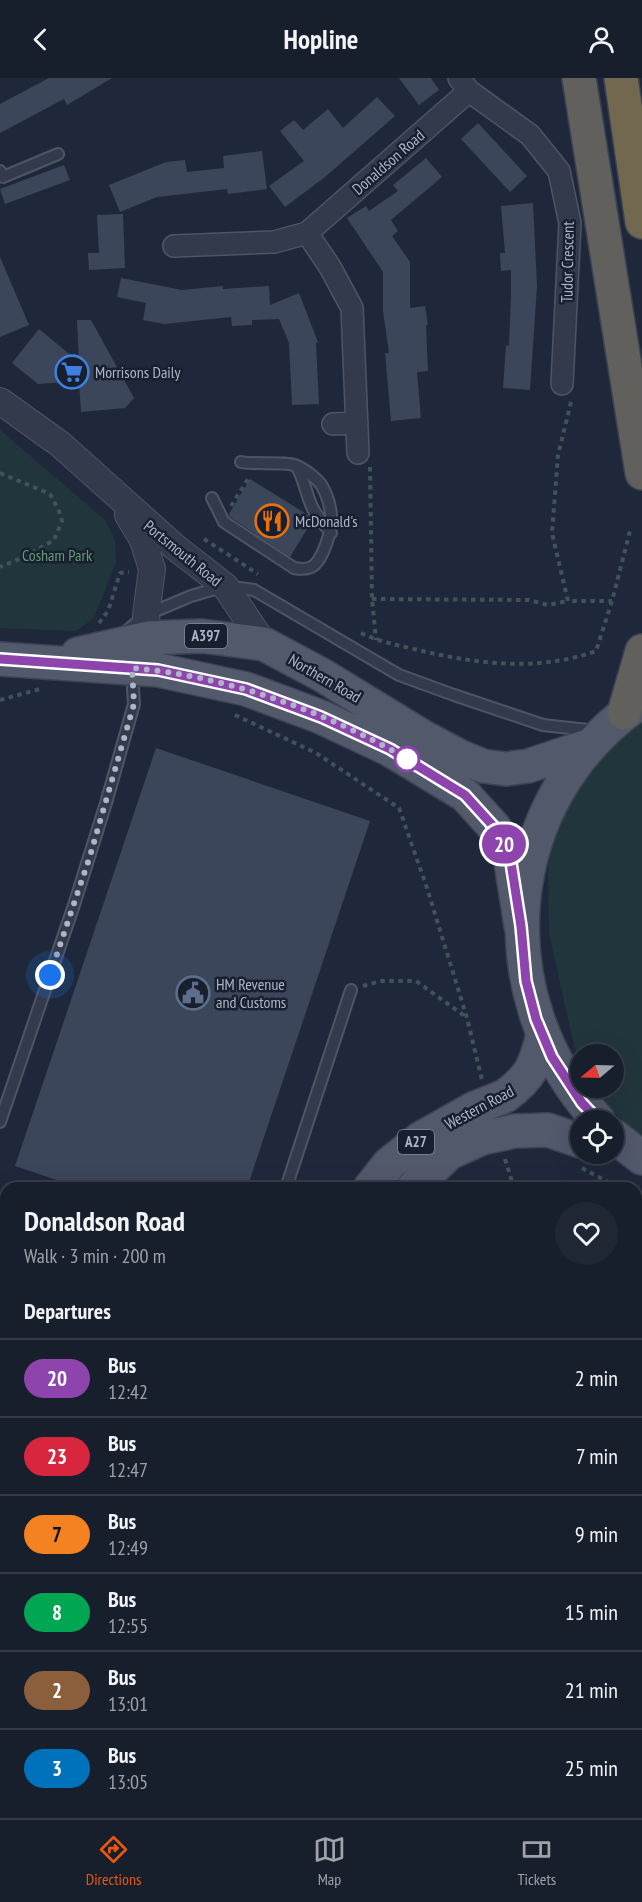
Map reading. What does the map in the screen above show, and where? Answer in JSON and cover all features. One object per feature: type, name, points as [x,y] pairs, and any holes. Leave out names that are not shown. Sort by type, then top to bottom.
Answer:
[{"type":"highway","points":[[579,78],[642,473]]},
{"type":"highway","points":[[621,78],[642,222]]},
{"type":"highway","points":[[615,723],[642,651]]},
{"type":"main road","name":"Northern Road","points":[[45,674],[100,638],[147,626],[264,644],[322,675],[425,738],[483,766],[506,769],[528,766],[615,723]]},
{"type":"main road","name":"Northern Road","points":[[0,659],[45,674],[145,669],[246,689],[321,717],[390,749],[465,795],[494,827],[509,850],[521,926]]},
{"type":"main road","points":[[589,1110],[552,1057],[543,1035],[526,981],[521,926],[527,871],[539,831],[554,798],[573,767],[615,723]]},
{"type":"main road","name":"Western Road","points":[[419,1182],[450,1153],[494,1119],[523,1083],[535,1063],[543,1035]]},
{"type":"main road","name":"Western Road","points":[[375,1182],[389,1164],[420,1139],[494,1119],[548,1130],[570,1138]]},
{"type":"main road","points":[[624,1145],[642,1160]]},
{"type":"main road","points":[[624,1155],[642,1160]]},
{"type":"street","name":"Donaldson Road","points":[[174,246],[274,242],[307,233],[464,85]]},
{"type":"street","name":"Tudor Crescent","points":[[464,85],[530,135],[559,171],[570,223],[562,384]]},
{"type":"street","points":[[307,233],[330,267],[352,308],[358,453]]},
{"type":"street","name":"Portsmouth Road","points":[[0,401],[60,444],[116,497],[184,540],[225,586],[264,644]]},
{"type":"street","points":[[333,423],[357,423]]},
{"type":"street","name":"Portsmouth Road","points":[[116,497],[143,540],[152,569],[145,669]]},
{"type":"lane","points":[[0,171],[3,177],[58,154]]},
{"type":"lane","points":[[212,498],[224,522],[294,568],[306,570],[317,564],[332,533],[330,505],[321,483],[295,465],[241,462]]},
{"type":"lane","points":[[295,465],[304,479],[306,492],[314,511],[332,533]]},
{"type":"lane","points":[[147,626],[190,596],[225,586],[254,590],[399,675],[543,724],[615,723]]},
{"type":"lane","points":[[0,1122],[74,905],[145,669]]},
{"type":"lane","points":[[288,1182],[351,990]]},
{"type":"path","points":[[562,384],[574,387],[558,455],[552,533],[568,601]]},
{"type":"path","points":[[358,453],[370,453],[372,599],[376,640]]},
{"type":"path","points":[[0,473],[50,494],[62,521],[54,540],[0,567]]},
{"type":"path","points":[[355,630],[376,640],[462,661],[515,664],[572,659],[596,651],[630,531]]},
{"type":"path","points":[[184,540],[267,580]]},
{"type":"path","points":[[100,638],[120,573],[152,569]]},
{"type":"path","points":[[372,599],[529,600],[548,606],[568,601],[612,601]]},
{"type":"path","points":[[0,700],[45,674]]},
{"type":"path","points":[[230,713],[316,753],[399,808],[427,888],[467,1018],[512,1182]]},
{"type":"path","points":[[351,990],[381,981],[416,981],[467,1018]]},
{"type":"green space","name":"Cosham Park","points":[[0,430],[105,520],[115,540],[116,562],[94,618],[76,631],[0,628]]},
{"type":"green space","points":[[642,718],[642,1135],[624,1121],[624,1110],[612,1110],[602,1098],[624,1098],[624,1044],[574,1044],[549,933],[548,869],[552,843],[570,790],[621,732]]},
{"type":"building","points":[[49,78],[112,78],[67,105],[64,99],[0,133],[0,104]]},
{"type":"building","points":[[399,78],[431,78],[439,90],[419,105]]},
{"type":"building","points":[[377,97],[395,116],[325,177],[285,207],[269,186],[304,161],[280,131],[294,120],[303,130],[328,109],[343,128]]},
{"type":"building","points":[[478,123],[527,176],[510,192],[461,139]]},
{"type":"building","points":[[262,151],[267,189],[228,194],[227,189],[157,197],[120,212],[109,185],[166,162],[185,160],[187,172],[224,168],[223,156]]},
{"type":"building","points":[[426,158],[442,177],[391,220],[398,231],[392,236],[410,262],[410,308],[425,306],[428,325],[426,325],[428,371],[417,372],[421,418],[391,421],[385,353],[389,353],[383,311],[383,272],[347,218],[366,206],[369,211],[398,191],[393,185]]},
{"type":"building","points":[[64,165],[70,180],[5,204],[0,189]]},
{"type":"building","points":[[533,203],[537,286],[530,390],[503,388],[506,345],[509,346],[511,270],[501,271],[500,253],[505,253],[501,206]]},
{"type":"building","points":[[123,214],[125,268],[89,270],[88,253],[99,253],[97,215]]},
{"type":"building","points":[[0,257],[29,325],[0,337]]},
{"type":"building","points":[[121,278],[182,290],[223,286],[223,289],[269,286],[270,305],[299,293],[318,342],[316,343],[319,404],[292,405],[289,343],[279,319],[252,320],[252,325],[232,326],[231,317],[164,324],[143,320],[146,303],[117,297]]},
{"type":"building","name":"Morrisons Daily","points":[[77,320],[91,320],[134,398],[125,408],[81,412],[79,381],[38,384],[12,363],[39,329],[79,362]]},
{"type":"building","name":"McDonald's","points":[[250,479],[308,515],[312,521],[290,557],[230,517],[229,514]]},
{"type":"building","name":"HM Revenue and Customs","points":[[156,748],[370,821],[249,1182],[62,1182],[15,1166]]},
{"type":"bus line","name":"20","points":[[0,659],[158,670],[246,689],[321,717],[390,749],[465,795],[494,827],[509,850],[521,926],[526,981],[536,1019],[552,1057],[589,1110]]},
{"type":"place","name":"Morrisons Daily","points":[[72,372]]},
{"type":"place","name":"McDonald's","points":[[272,521]]},
{"type":"place","name":"HM Revenue and Customs","points":[[193,993]]},
{"type":"route","points":[[50,975],[90,856],[134,704],[132,668],[158,670],[246,689],[321,717],[407,759]]}]
